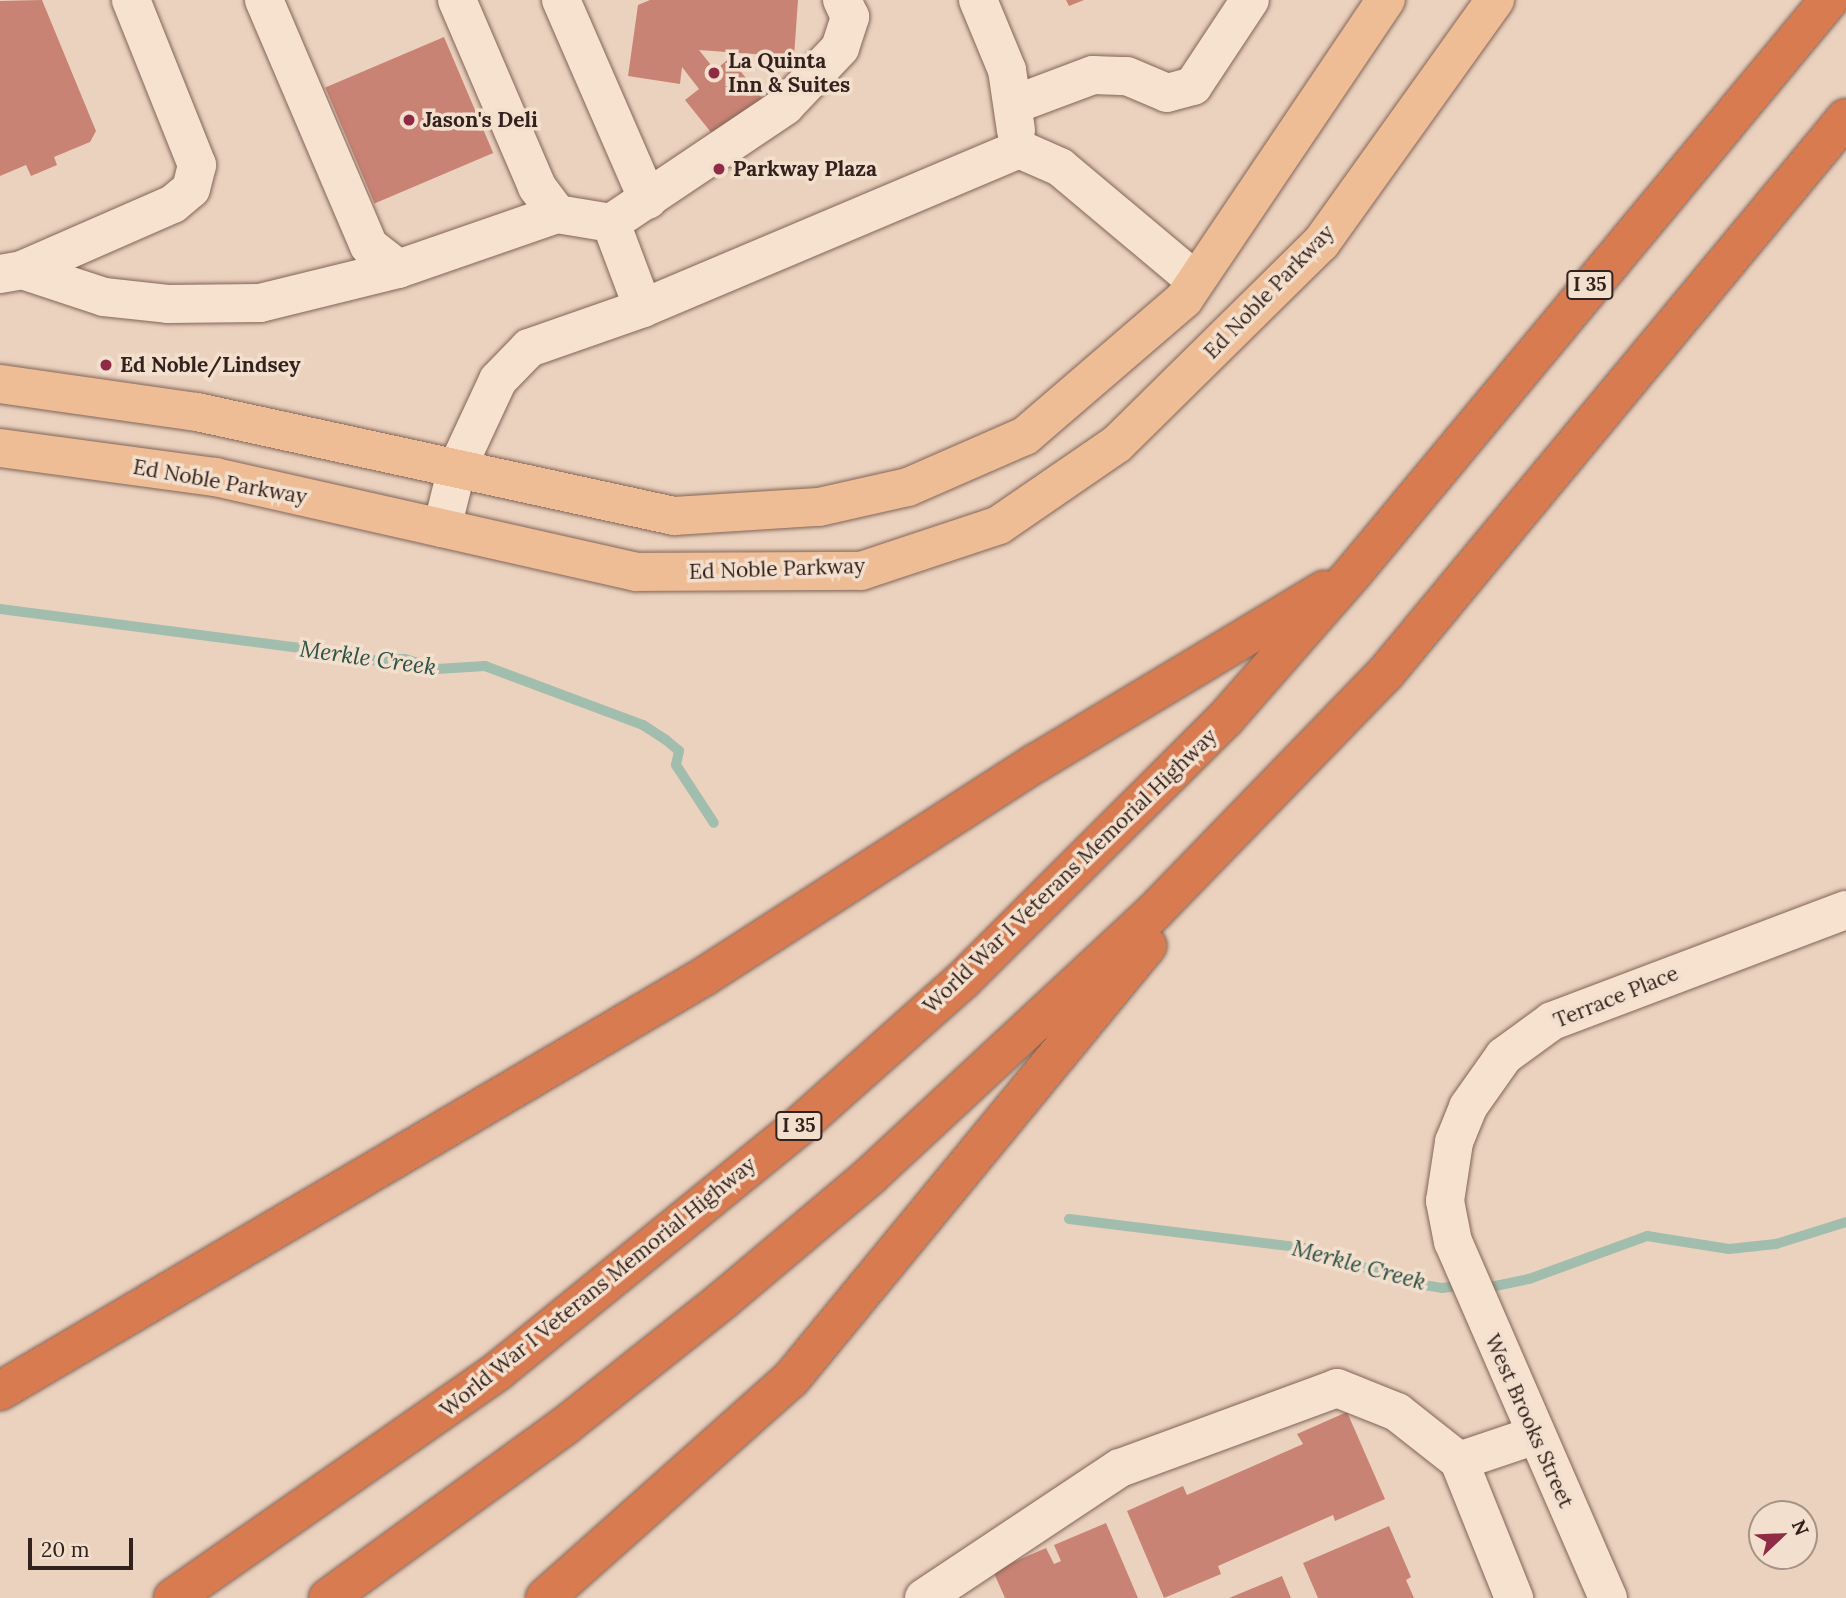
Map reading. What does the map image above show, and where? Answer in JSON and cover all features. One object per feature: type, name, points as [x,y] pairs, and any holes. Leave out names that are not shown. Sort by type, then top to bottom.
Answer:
[{"type":"highway","name":"World War I Veterans Memorial Highway","points":[[173,1598],[498,1371],[799,1126],[963,980],[1226,718],[1353,573],[1829,0]]},
{"type":"highway","points":[[328,1598],[566,1425],[870,1176],[1154,912],[1385,674],[1630,384],[1846,118]]},
{"type":"highway","points":[[0,1391],[705,976],[1036,763],[1353,573]]},
{"type":"highway","points":[[545,1598],[790,1379],[1291,772]]},
{"type":"main road","points":[[0,384],[197,412],[674,516],[819,507],[908,486],[1025,436],[1184,299],[1386,0]]},
{"type":"main road","name":"Ed Noble Parkway","points":[[0,448],[215,477],[636,572],[861,571],[999,525],[1117,444],[1321,243],[1495,0]]},
{"type":"street","points":[[11,272],[173,204],[191,189],[197,165],[131,0]]},
{"type":"street","points":[[264,0],[369,246],[398,269]]},
{"type":"street","points":[[457,0],[537,187],[557,214]]},
{"type":"street","points":[[561,0],[648,200]]},
{"type":"street","points":[[11,272],[104,297],[167,304],[260,303],[398,269],[557,214],[611,223],[785,107],[840,48],[850,18],[842,0]]},
{"type":"street","points":[[978,0],[1007,70],[1019,149]]},
{"type":"street","points":[[1013,105],[1093,75],[1126,76],[1167,93],[1193,86],[1250,0]]},
{"type":"street","points":[[442,528],[457,468],[498,380],[528,348],[643,308],[1019,149],[1060,167],[1196,281]]},
{"type":"street","points":[[611,223],[643,308]]},
{"type":"street","name":"Terrace Place","points":[[1453,1242],[1445,1201],[1451,1151],[1468,1107],[1504,1056],[1526,1038],[1583,1007],[1846,909]]},
{"type":"street","name":"West Brooks Street","points":[[1453,1242],[1500,1356],[1608,1598]]},
{"type":"street","points":[[924,1598],[1121,1468],[1337,1388],[1396,1412],[1459,1461],[1514,1598]]},
{"type":"street","points":[[1459,1461],[1536,1435]]},
{"type":"building","points":[[42,0],[96,131],[90,142],[54,157],[57,165],[31,176],[26,165],[0,176],[0,1]]},
{"type":"building","name":"La Quinta Inn & Suites","points":[[650,0],[798,0],[794,57],[699,50],[715,70],[730,58],[769,107],[722,146],[685,100],[699,89],[682,67],[680,84],[628,76],[638,5]]},
{"type":"building","points":[[1066,0],[1084,0],[1069,6]]},
{"type":"building","name":"Jason's Deli","points":[[444,37],[493,153],[374,203],[325,87]]},
{"type":"building","points":[[1347,1412],[1385,1499],[1335,1521],[1333,1515],[1218,1566],[1221,1574],[1164,1598],[1127,1511],[1183,1486],[1187,1495],[1303,1444],[1297,1434]]},
{"type":"building","points":[[1106,1523],[1138,1598],[1005,1598],[993,1571],[1046,1548],[1054,1564],[1061,1561],[1054,1545]]},
{"type":"building","points":[[1389,1526],[1411,1577],[1406,1580],[1414,1598],[1318,1598],[1303,1563]]},
{"type":"building","points":[[1282,1576],[1291,1598],[1229,1598]]},
{"type":"waterway","name":"Merkle Creek","points":[[0,609],[323,651],[357,661],[405,659],[437,669],[485,666],[643,725],[666,740],[679,751],[676,765],[714,823]]},
{"type":"waterway","name":"Merkle Creek","points":[[1069,1219],[1306,1248],[1411,1283],[1442,1288],[1465,1285]]},
{"type":"waterway","name":"Merkle Creek","points":[[1481,1289],[1529,1279],[1647,1236],[1729,1249],[1776,1244],[1846,1222]]},
{"type":"place","name":"La Quinta Inn & Suites","points":[[714,73]]},
{"type":"place","name":"Jason's Deli","points":[[409,120]]},
{"type":"place","name":"Parkway Plaza","points":[[719,169]]},
{"type":"place","name":"Ed Noble/Lindsey","points":[[106,365]]}]
